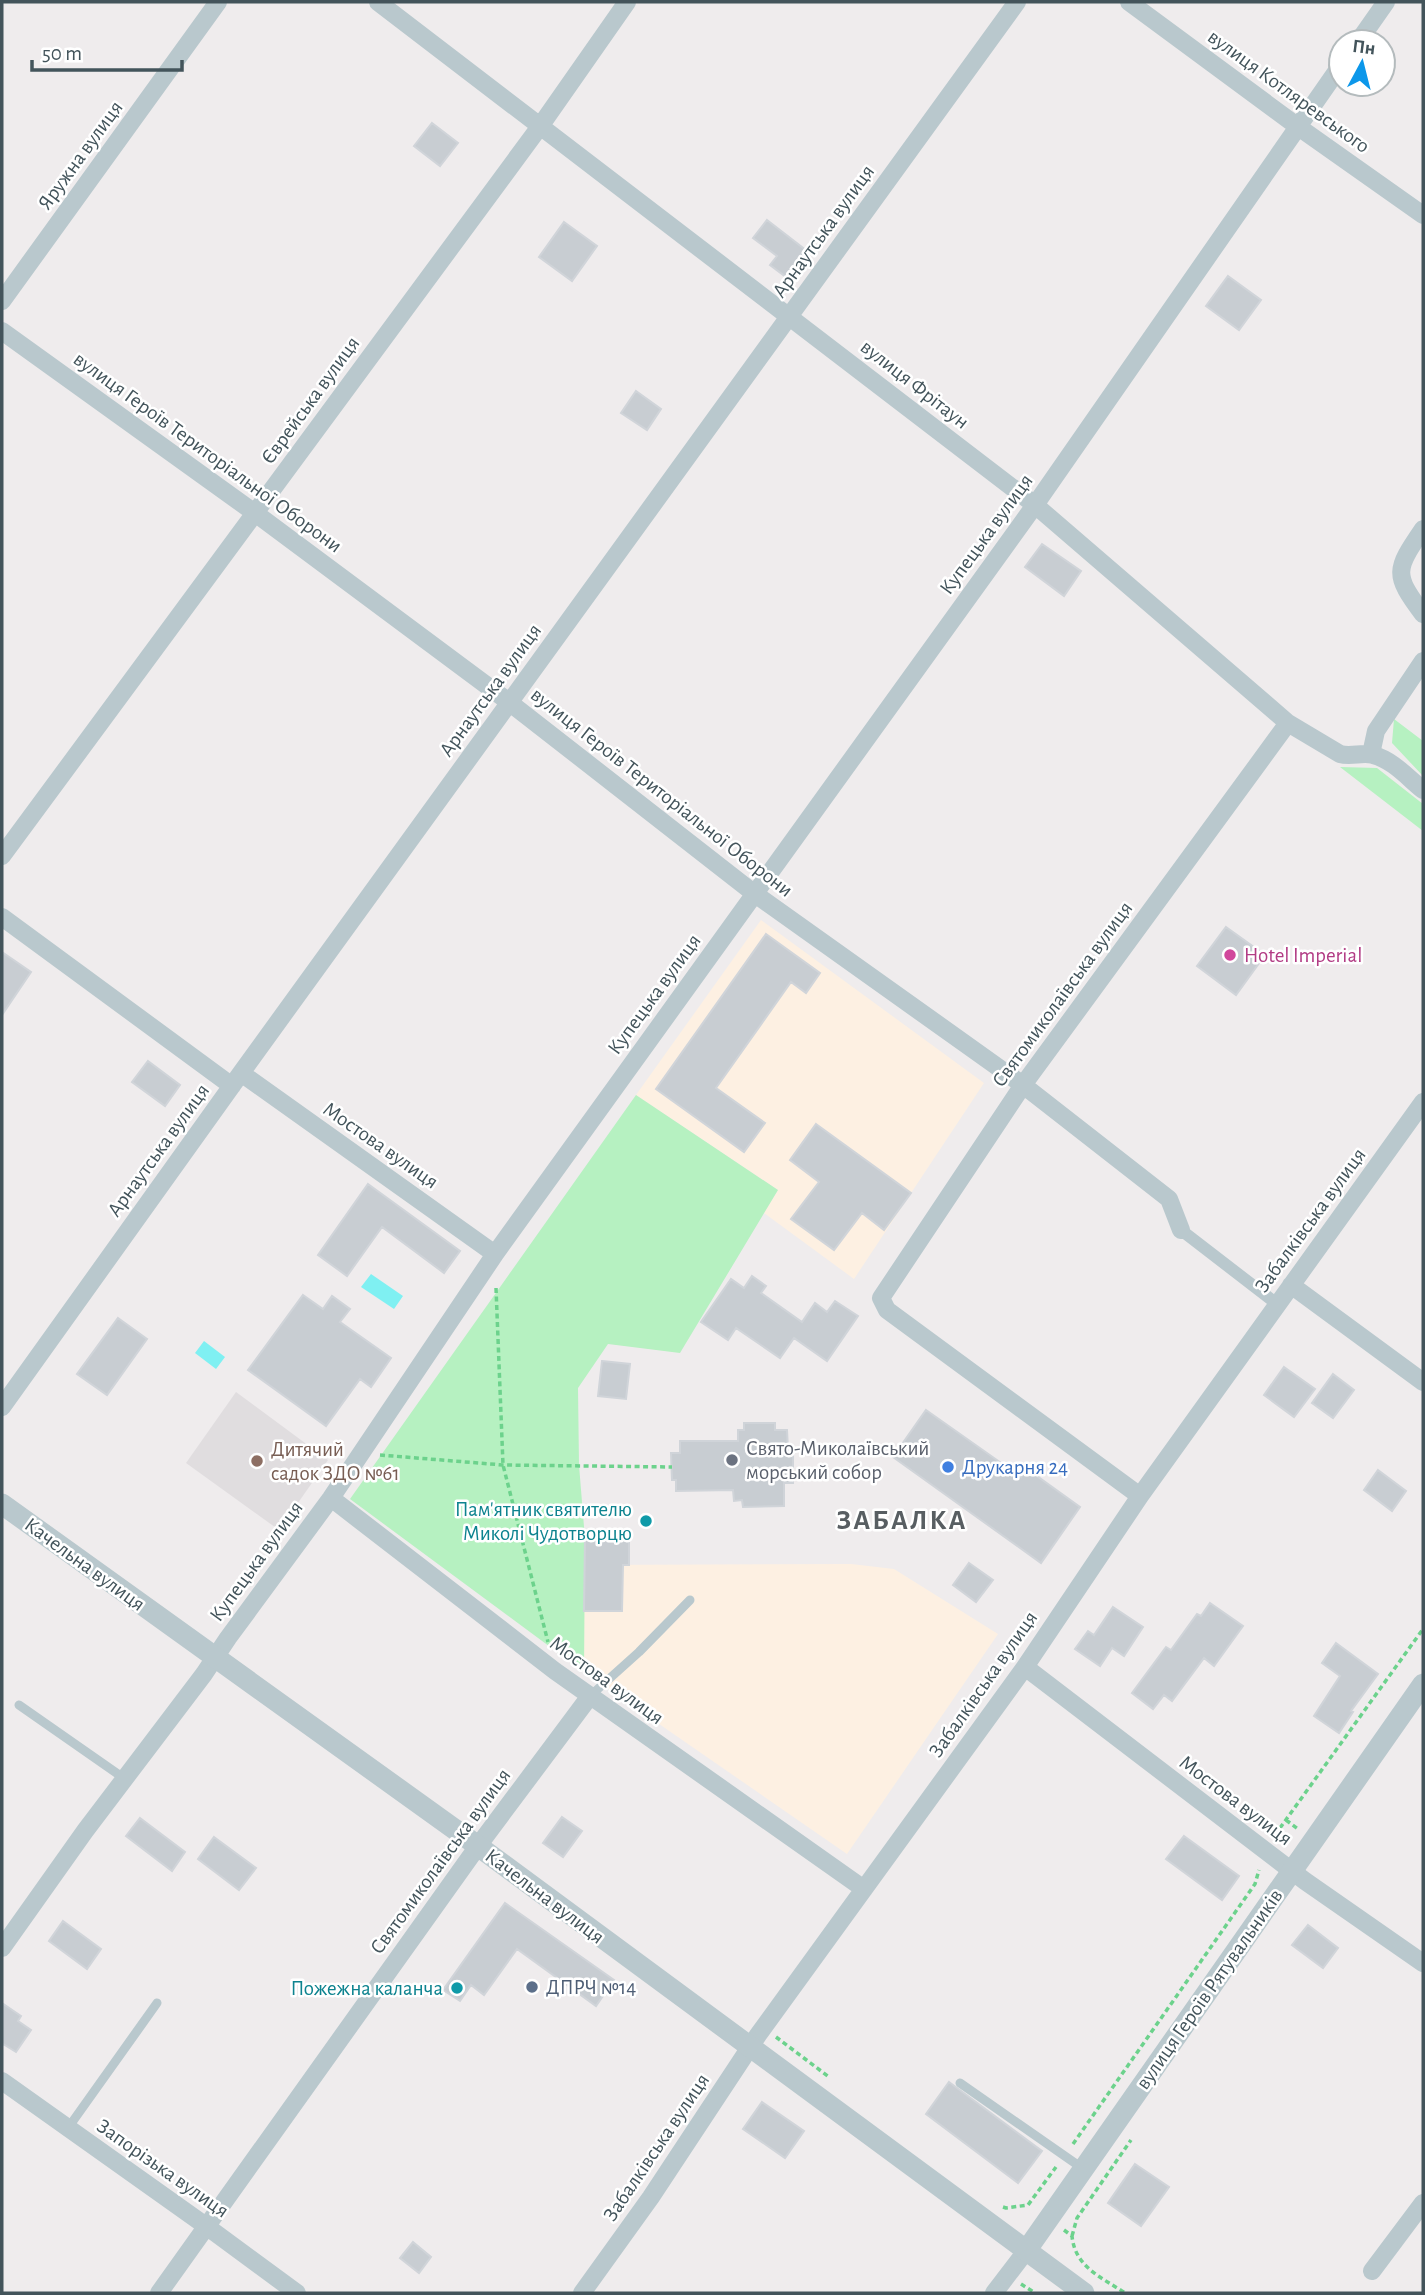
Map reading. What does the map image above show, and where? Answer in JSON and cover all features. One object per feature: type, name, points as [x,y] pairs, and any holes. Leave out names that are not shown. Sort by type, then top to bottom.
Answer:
[{"type":"street","name":"Яружна вулиця","points":[[2,301],[218,2]]},
{"type":"street","name":"вулиця Фрітаун","points":[[378,2],[1035,505],[1288,723],[1340,754],[1371,754],[1393,766],[1423,790]]},
{"type":"street","name":"Єврейська вулиця","points":[[2,856],[541,125],[627,2]]},
{"type":"street","name":"Арнаутська вулиця","points":[[2,1407],[1017,2]]},
{"type":"street","name":"вулиця Котляревського","points":[[1129,2],[1423,215]]},
{"type":"street","points":[[1368,28],[1387,2]]},
{"type":"street","name":"Купецька вулиця","points":[[2,1948],[331,1498],[495,1254],[1035,505],[1327,84]]},
{"type":"street","name":"вулиця Героїв Територіальної Оборони","points":[[2,331],[255,513],[509,702],[755,894],[1023,1086],[1169,1199],[1181,1230],[1277,1304]]},
{"type":"street","points":[[1423,530],[1402,562],[1401,573],[1403,585],[1423,614]]},
{"type":"street","points":[[1371,754],[1376,731],[1423,661]]},
{"type":"street","name":"Святомиколаївська вулиця","points":[[1140,1496],[887,1310],[881,1298],[1023,1086],[1288,723]]},
{"type":"street","name":"Мостова вулиця","points":[[2,917],[236,1080],[495,1254]]},
{"type":"street","name":"Забалківська вулиця","points":[[582,2293],[651,2197],[750,2048],[1025,1667],[1140,1496],[1423,1102]]},
{"type":"street","points":[[1291,1285],[1423,1382]]},
{"type":"street","name":"Мостова вулиця","points":[[331,1498],[555,1671],[864,1889]]},
{"type":"street","name":"Качельна вулиця","points":[[2,1504],[478,1846],[1084,2293]]},
{"type":"street","name":"Мостова вулиця","points":[[1025,1667],[1291,1871],[1423,1964]]},
{"type":"street","name":"вулиця Героїв Рятувальників","points":[[994,2293],[1049,2220],[1423,1684]]},
{"type":"street","name":"Святомиколаївська вулиця","points":[[159,2293],[478,1846],[590,1696]]},
{"type":"street","name":"Запорізька вулиця","points":[[2,2081],[297,2293]]},
{"type":"street","points":[[1371,2270],[1423,2203]]},
{"type":"lane","points":[[590,1696],[639,1652],[690,1600]]},
{"type":"lane","points":[[19,1705],[125,1779]]},
{"type":"lane","points":[[68,2128],[157,2003]]},
{"type":"lane","points":[[960,2083],[1084,2169]]},
{"type":"path","points":[[495,1254],[503,1465],[555,1671]]},
{"type":"path","points":[[362,1454],[503,1465],[671,1467]]},
{"type":"path","points":[[1006,2208],[1028,2205],[1064,2156],[1255,1884],[1265,1850],[1423,1629]]},
{"type":"path","points":[[1049,2220],[1072,2236],[1077,2258],[1082,2263],[1125,2293]]},
{"type":"shaded area","points":[[761,920],[984,1083],[854,1279],[764,1213],[778,1190],[636,1095]]},
{"type":"shaded area","name":"Дитячий садок ЗДО №61","points":[[236,1392],[328,1460],[279,1530],[186,1463]]},
{"type":"shaded area","points":[[851,1564],[894,1569],[998,1634],[847,1854],[584,1672],[584,1565]]},
{"type":"green space","points":[[1394,719],[1423,741],[1423,776],[1392,743]]},
{"type":"green space","points":[[1340,767],[1377,768],[1423,804],[1423,831]]},
{"type":"green space","points":[[636,1095],[778,1190],[680,1353],[608,1344],[578,1388],[579,1465],[585,1539],[584,1672],[350,1499]]},
{"type":"water","points":[[371,1274],[403,1296],[394,1309],[361,1287]]},
{"type":"water","points":[[204,1341],[225,1357],[216,1369],[195,1353]]},
{"type":"building","points":[[432,123],[458,143],[440,166],[414,146]]},
{"type":"building","points":[[767,220],[807,251],[786,277],[770,265],[777,256],[753,238]]},
{"type":"building","points":[[564,222],[597,246],[572,281],[539,257]]},
{"type":"building","points":[[1228,276],[1261,300],[1239,330],[1206,306]]},
{"type":"building","points":[[636,391],[661,409],[647,430],[621,413]]},
{"type":"building","points":[[1042,544],[1081,571],[1064,596],[1025,567]]},
{"type":"building","points":[[1226,927],[1265,955],[1236,995],[1197,966]]},
{"type":"building","points":[[766,934],[820,973],[806,993],[791,982],[716,1088],[765,1123],[744,1152],[656,1089]]},
{"type":"building","points":[[2,952],[31,972],[2,1015]]},
{"type":"building","points":[[148,1061],[180,1085],[165,1106],[132,1082]]},
{"type":"building","points":[[816,1124],[911,1193],[884,1230],[862,1213],[834,1250],[791,1219],[819,1182],[790,1160]]},
{"type":"building","points":[[368,1184],[460,1251],[444,1273],[382,1227],[347,1276],[318,1255]]},
{"type":"building","points":[[752,1276],[766,1286],[761,1293],[802,1322],[815,1303],[827,1312],[835,1301],[858,1316],[827,1361],[794,1338],[780,1358],[736,1328],[728,1340],[701,1322],[731,1279],[744,1288]]},
{"type":"building","points":[[303,1295],[323,1309],[332,1296],[350,1309],[340,1322],[391,1358],[371,1387],[360,1379],[326,1426],[248,1370]]},
{"type":"building","points":[[118,1318],[147,1339],[107,1395],[77,1374]]},
{"type":"building","points":[[602,1361],[630,1364],[626,1399],[598,1396]]},
{"type":"building","points":[[1284,1367],[1315,1389],[1294,1417],[1264,1395]]},
{"type":"building","points":[[1333,1374],[1354,1390],[1333,1418],[1312,1403]]},
{"type":"building","points":[[926,1410],[1021,1477],[1027,1469],[1080,1507],[1041,1563],[893,1457]]},
{"type":"building","name":"Свято-Миколаївський морський собор","points":[[744,1423],[775,1423],[775,1430],[787,1430],[788,1449],[793,1449],[793,1483],[784,1483],[784,1506],[743,1507],[742,1500],[734,1501],[733,1490],[676,1491],[676,1480],[672,1480],[671,1453],[680,1453],[680,1441],[738,1441],[738,1430],[744,1430]]},
{"type":"building","points":[[1378,1470],[1406,1491],[1392,1511],[1364,1490]]},
{"type":"building","points":[[585,1539],[629,1539],[629,1565],[623,1565],[622,1611],[584,1611]]},
{"type":"building","points":[[969,1563],[993,1580],[976,1602],[953,1585]]},
{"type":"building","points":[[1210,1603],[1243,1626],[1214,1666],[1204,1658],[1172,1701],[1164,1695],[1153,1709],[1132,1693],[1166,1647],[1171,1650],[1197,1614],[1201,1616]]},
{"type":"building","points":[[1113,1607],[1143,1627],[1124,1656],[1112,1648],[1100,1666],[1075,1649],[1088,1631],[1094,1635]]},
{"type":"building","points":[[1336,1643],[1378,1674],[1351,1711],[1353,1712],[1339,1733],[1314,1716],[1340,1676],[1322,1663]]},
{"type":"building","points":[[562,1817],[582,1831],[563,1857],[543,1843]]},
{"type":"building","points":[[140,1818],[185,1852],[172,1871],[126,1836]]},
{"type":"building","points":[[1184,1836],[1239,1876],[1222,1900],[1166,1859]]},
{"type":"building","points":[[214,1837],[256,1868],[239,1890],[198,1859]]},
{"type":"building","points":[[505,1903],[614,1980],[596,2006],[517,1949],[484,1995],[471,1985],[460,2001],[443,1990]]},
{"type":"building","points":[[63,1921],[101,1949],[87,1969],[49,1941]]},
{"type":"building","points":[[1308,1925],[1338,1948],[1323,1968],[1292,1945]]},
{"type":"building","points":[[2,2003],[21,2016],[18,2021],[31,2030],[16,2052],[3,2044],[2,2046]]},
{"type":"building","points":[[949,2082],[1042,2151],[1018,2183],[926,2114]]},
{"type":"building","points":[[762,2102],[804,2131],[785,2158],[743,2129]]},
{"type":"building","points":[[1135,2164],[1169,2187],[1141,2226],[1108,2203]]},
{"type":"building","points":[[413,2242],[431,2257],[419,2273],[400,2258]]},
{"type":"place","name":"Hotel Imperial","points":[[1230,955]]},
{"type":"place","name":"Свято-Миколаївський морський собор","points":[[732,1460]]},
{"type":"place","name":"Дитячий садок ЗДО №61","points":[[257,1461]]},
{"type":"place","name":"Друкарня 24","points":[[948,1467]]},
{"type":"place","name":"Пам'ятник святителю Миколі Чудотворцю","points":[[646,1521]]},
{"type":"place","name":"ДПРЧ №14","points":[[532,1987]]},
{"type":"place","name":"Пожежна каланча","points":[[457,1988]]},
{"type":"district","name":"ЗАБАЛКА","points":[[902,1519]]}]
